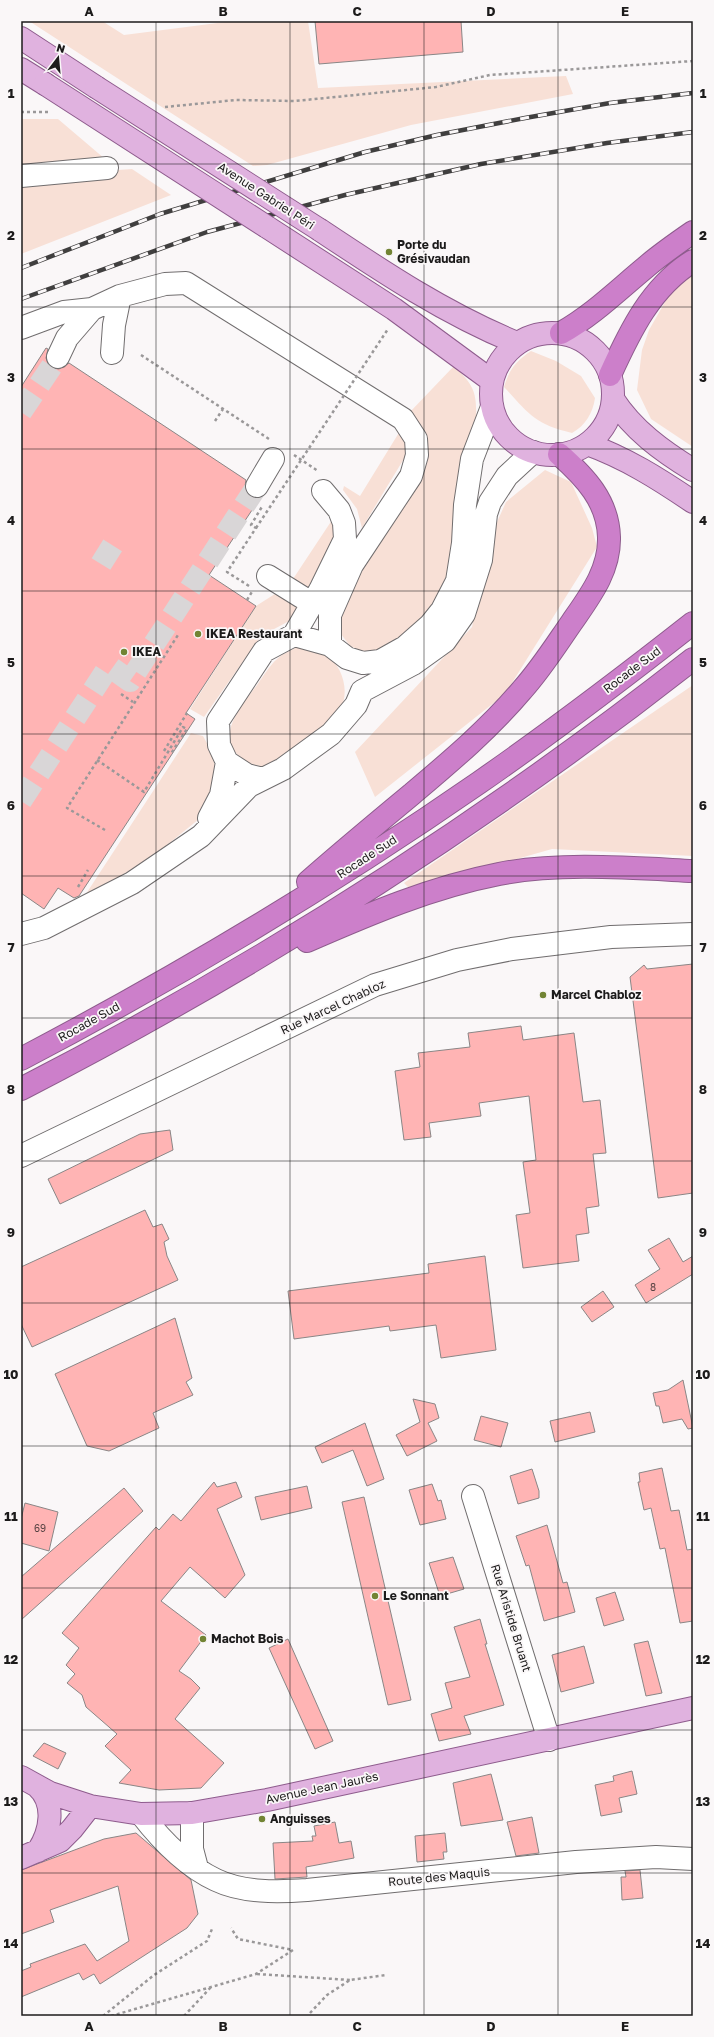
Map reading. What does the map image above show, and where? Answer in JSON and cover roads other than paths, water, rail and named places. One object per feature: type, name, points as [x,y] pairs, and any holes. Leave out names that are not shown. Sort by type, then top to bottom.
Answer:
[{"type":"highway","points":[[561,333],[576,325],[603,304],[647,265],[693,232]]},
{"type":"highway","points":[[610,375],[630,332],[646,306],[660,288],[693,261]]},
{"type":"highway","points":[[248,932],[463,750],[522,690],[586,601],[605,568],[609,538],[607,520],[604,509],[591,485],[582,474],[560,454]]},
{"type":"highway","name":"Rocade Sud","points":[[21,1059],[90,1022],[248,932],[326,884],[479,782],[578,712],[693,623]]},
{"type":"highway","points":[[21,1089],[121,1036],[224,978],[351,901],[495,805],[621,715],[693,659]]},
{"type":"highway","points":[[224,978],[368,914],[469,880],[500,874],[551,869],[632,868],[693,871]]},
{"type":"main road","name":"Avenue Gabriel Péri","points":[[21,38],[387,274],[446,310],[484,330],[517,343]]},
{"type":"main road","points":[[21,69],[394,309],[492,381]]},
{"type":"main road","points":[[546,333],[561,333],[574,337],[596,352],[604,362],[610,375],[613,399],[609,416],[600,432],[587,444],[560,454],[546,455],[533,452],[518,445],[506,435],[497,422],[492,407],[492,381],[497,366],[505,354],[517,343],[530,336],[546,333]]},
{"type":"main road","points":[[613,399],[632,424],[667,454],[693,470]]},
{"type":"main road","points":[[587,444],[614,454],[649,472],[693,502]]},
{"type":"main road","name":"Avenue Jean Jaurès","points":[[29,1781],[50,1793],[90,1806],[141,1814],[192,1813],[267,1800],[693,1708]]},
{"type":"main road","points":[[29,1781],[42,1791],[50,1821],[47,1836],[30,1854]]},
{"type":"main road","points":[[30,1854],[60,1841],[72,1829],[90,1806]]},
{"type":"street","points":[[21,176],[106,168]]},
{"type":"street","points":[[21,328],[64,312],[92,309],[120,296],[165,284],[186,283],[403,419],[416,439],[417,455],[411,476],[352,565],[330,615],[330,645]]},
{"type":"street","points":[[112,353],[114,325],[120,296]]},
{"type":"street","points":[[58,357],[67,338],[92,309]]},
{"type":"street","points":[[294,636],[330,645],[347,658],[363,663],[380,661],[405,647],[430,625],[442,610],[457,581],[463,544],[465,505],[472,459],[492,407]]},
{"type":"street","points":[[257,486],[280,452]]},
{"type":"street","points":[[21,934],[44,928],[132,883],[201,836],[249,786],[283,770],[331,734],[356,704],[362,691],[412,664],[445,641],[464,614],[481,560],[486,514],[490,502],[507,476],[533,452]]},
{"type":"street","points":[[263,779],[247,775],[227,762],[219,745],[218,721],[264,651],[294,636],[316,597],[345,539],[344,523],[339,510],[323,483]]},
{"type":"street","points":[[316,597],[352,565]]},
{"type":"street","points":[[268,576],[316,597]]},
{"type":"street","points":[[201,836],[221,795],[227,762]]},
{"type":"street","name":"Rue Marcel Chabloz","points":[[21,1156],[375,985],[457,960],[512,949],[611,937],[693,934]]},
{"type":"street","name":"Rue Aristide Bruant","points":[[473,1496],[549,1740]]},
{"type":"street","points":[[192,1813],[192,1849],[197,1868]]},
{"type":"street","name":"Route des Maquis","points":[[141,1814],[161,1838],[182,1858],[197,1868],[217,1880],[242,1887],[269,1891],[288,1891],[576,1862],[643,1857],[689,1858]]},
{"type":"tunnel","points":[[21,412],[58,357]]},
{"type":"tunnel","points":[[21,801],[109,666],[130,681],[257,486]]},
{"type":"tunnel","points":[[101,564],[116,540]]},
{"type":"railway","points":[[21,268],[160,214],[365,152],[437,135],[525,118],[610,103],[693,93]]},
{"type":"railway","points":[[21,299],[207,232],[345,195],[481,164],[607,143],[693,132]]},
{"type":"place","name":"Porte du Grésivaudan","points":[[389,252]]},
{"type":"place","name":"IKEA Restaurant","points":[[198,634]]},
{"type":"place","name":"IKEA","points":[[124,652]]},
{"type":"place","name":"Marcel Chabloz","points":[[543,995]]},
{"type":"place","name":"Le Sonnant","points":[[375,1596]]},
{"type":"place","name":"Machot Bois","points":[[203,1639]]},
{"type":"place","name":"Anguisses","points":[[262,1819]]}]
